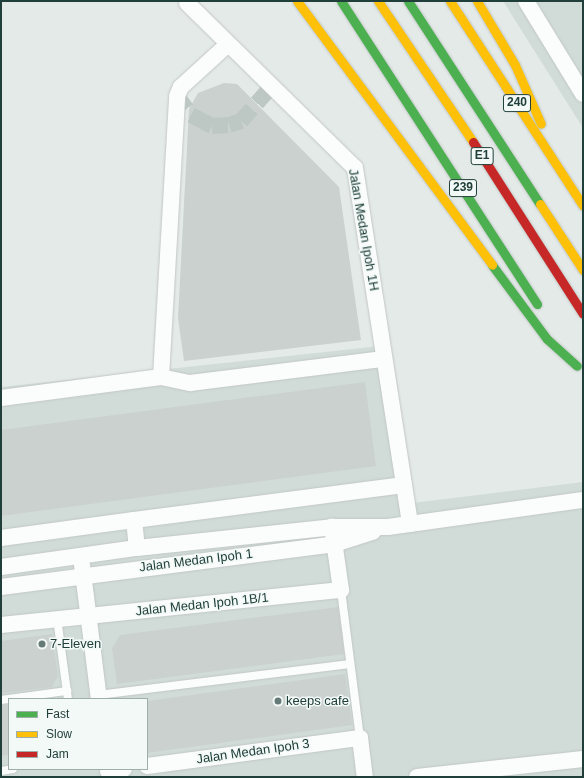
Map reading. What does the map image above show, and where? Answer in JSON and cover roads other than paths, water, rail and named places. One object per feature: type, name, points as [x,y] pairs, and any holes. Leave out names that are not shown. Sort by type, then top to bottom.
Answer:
[{"type":"main road","points":[[297,1],[547,339],[577,366]]},
{"type":"main road","name":"239","points":[[340,1],[543,313]]},
{"type":"main road","name":"E1","points":[[378,1],[450,106],[583,314]]},
{"type":"main road","name":"E1","points":[[408,1],[583,270]]},
{"type":"main road","name":"240","points":[[450,1],[583,206]]},
{"type":"main road","points":[[477,1],[529,93],[554,161]]},
{"type":"main road","points":[[556,333],[583,375]]},
{"type":"street","points":[[526,1],[583,94]]},
{"type":"street","name":"Jalan Medan Ipoh 1H","points":[[187,3],[227,45],[355,168],[410,524]]},
{"type":"street","points":[[161,377],[176,96],[181,87],[227,45]]},
{"type":"street","points":[[1,398],[161,377],[190,383],[384,359]]},
{"type":"street","points":[[1,538],[404,485]]},
{"type":"street","name":"Jalan Medan Ipoh 1","points":[[1,567],[138,548],[332,528],[388,527],[583,500]]},
{"type":"street","points":[[134,520],[138,548]]},
{"type":"street","name":"Jalan Medan Ipoh 1","points":[[1,587],[83,575],[335,544],[388,527]]},
{"type":"street","points":[[332,528],[340,590]]},
{"type":"street","points":[[81,556],[99,697]]},
{"type":"street","name":"Jalan Medan Ipoh 1B/1","points":[[1,625],[88,614],[125,613],[340,590]]},
{"type":"street","points":[[360,738],[365,777]]},
{"type":"street","name":"Jalan Medan Ipoh 3","points":[[148,766],[360,738]]},
{"type":"street","points":[[417,777],[583,759]]},
{"type":"street","points":[[108,772],[119,770]]},
{"type":"lane","points":[[340,590],[360,738]]},
{"type":"lane","points":[[27,698],[67,695],[56,618]]},
{"type":"lane","points":[[99,697],[350,664]]},
{"type":"tunnel","points":[[177,96],[191,115],[212,126],[229,125],[241,121],[271,87]]},
{"type":"place","name":"7-Eleven","points":[[42,644]]},
{"type":"place","name":"keeps cafe","points":[[278,701]]}]
